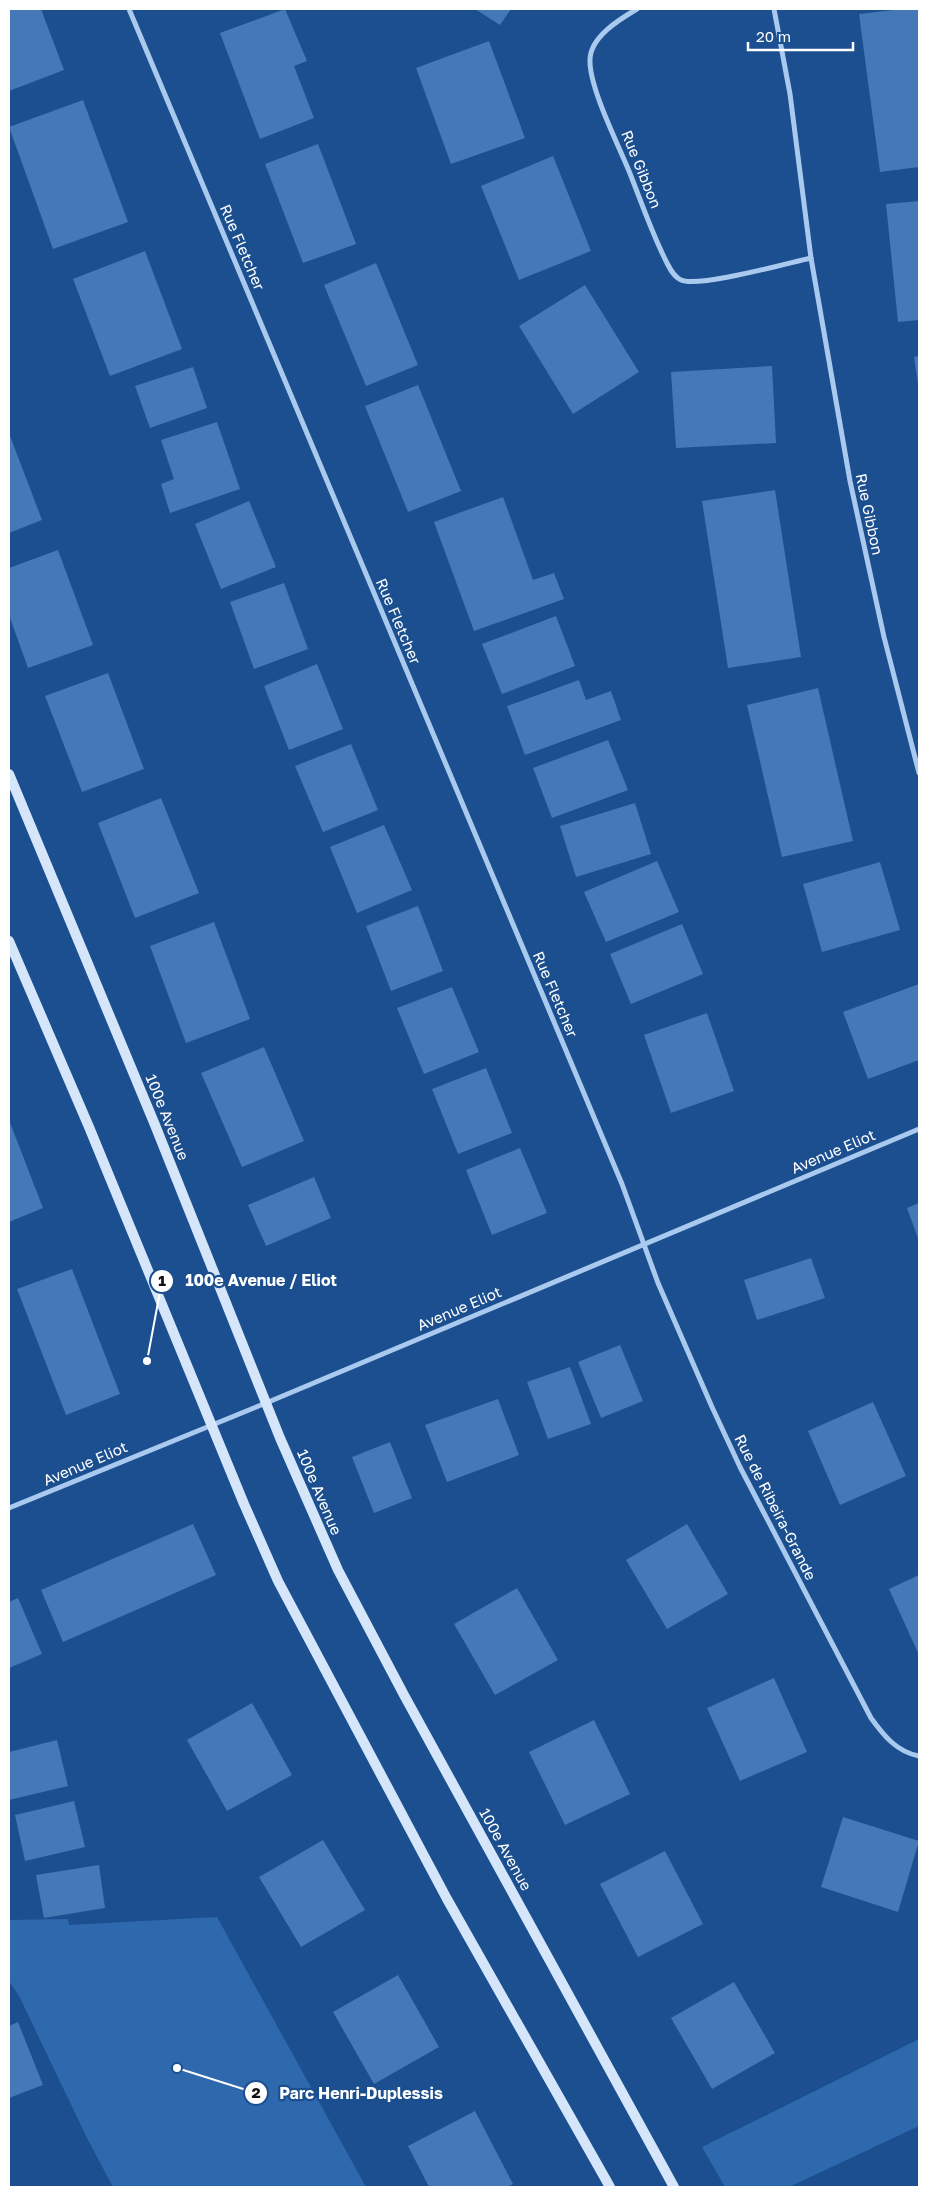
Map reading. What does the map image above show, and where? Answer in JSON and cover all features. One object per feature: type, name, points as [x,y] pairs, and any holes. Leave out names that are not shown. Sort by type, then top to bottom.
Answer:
[{"type":"street","name":"Rue Fletcher","points":[[130,9],[614,1166],[644,1243]]},
{"type":"street","name":"Rue Gibbon","points":[[637,9],[604,33],[594,46],[590,59],[597,93],[660,247],[674,275],[679,280],[687,282],[711,280],[811,258]]},
{"type":"street","name":"Rue Gibbon","points":[[774,9],[790,94],[811,258],[850,481],[884,637],[919,773]]},
{"type":"street","name":"100e Avenue","points":[[9,774],[155,1125],[312,1515],[338,1570],[409,1703],[674,2187]]},
{"type":"street","points":[[9,941],[89,1127],[278,1581],[319,1662],[447,1900],[610,2187]]},
{"type":"street","name":"Avenue Eliot","points":[[9,1508],[266,1403],[919,1129]]},
{"type":"street","name":"Rue de Ribeira-Grande","points":[[644,1243],[658,1283],[736,1459],[872,1718],[887,1740],[910,1754],[919,1756]]},
{"type":"shaded area","points":[[217,1917],[366,2187],[113,2187],[88,2140],[19,1996],[9,1981],[9,1920],[68,1919],[69,1925]]},
{"type":"shaded area","points":[[919,2039],[919,2126],[789,2187],[725,2187],[702,2147]]},
{"type":"building","points":[[9,9],[41,9],[64,70],[9,91]]},
{"type":"building","points":[[285,9],[307,61],[294,66],[314,118],[260,139],[220,33]]},
{"type":"building","points":[[475,9],[511,9],[500,25]]},
{"type":"building","points":[[919,9],[919,167],[880,172],[859,14]]},
{"type":"building","points":[[489,41],[525,138],[451,164],[416,68]]},
{"type":"building","points":[[83,100],[128,222],[53,249],[9,127]]},
{"type":"building","points":[[318,144],[356,244],[303,263],[265,164]]},
{"type":"building","points":[[553,156],[591,251],[519,280],[481,186]]},
{"type":"building","points":[[919,201],[919,320],[898,322],[886,204]]},
{"type":"building","points":[[145,251],[182,349],[110,376],[73,279]]},
{"type":"building","points":[[376,263],[418,365],[366,386],[324,285]]},
{"type":"building","points":[[585,285],[639,372],[573,414],[519,326]]},
{"type":"building","points":[[919,356],[919,384],[918,384],[914,357]]},
{"type":"building","points":[[772,366],[776,443],[676,448],[671,372]]},
{"type":"building","points":[[193,367],[207,408],[150,428],[135,386]]},
{"type":"building","points":[[418,385],[461,491],[408,512],[365,406]]},
{"type":"building","points":[[217,422],[240,489],[170,513],[161,484],[174,479],[161,440]]},
{"type":"building","points":[[9,433],[42,520],[9,533]]},
{"type":"building","points":[[775,490],[801,657],[728,668],[702,501]]},
{"type":"building","points":[[503,497],[533,580],[554,573],[564,599],[474,631],[434,522]]},
{"type":"building","points":[[249,501],[276,567],[221,589],[195,524]]},
{"type":"building","points":[[58,550],[93,645],[28,668],[9,615],[9,568]]},
{"type":"building","points":[[284,583],[308,649],[254,669],[230,602]]},
{"type":"building","points":[[556,616],[575,666],[502,694],[482,644]]},
{"type":"building","points":[[317,664],[343,729],[289,750],[264,686]]},
{"type":"building","points":[[108,673],[144,769],[82,792],[45,696]]},
{"type":"building","points":[[579,680],[586,700],[611,691],[621,720],[525,755],[507,706]]},
{"type":"building","points":[[818,688],[853,841],[782,857],[747,705]]},
{"type":"building","points":[[608,740],[628,790],[552,818],[533,768]]},
{"type":"building","points":[[351,744],[378,810],[323,832],[295,766]]},
{"type":"building","points":[[161,798],[199,893],[135,918],[98,823]]},
{"type":"building","points":[[635,803],[651,854],[576,877],[560,826]]},
{"type":"building","points":[[384,825],[412,890],[357,913],[330,847]]},
{"type":"building","points":[[657,861],[679,912],[606,942],[584,892]]},
{"type":"building","points":[[880,862],[900,930],[822,952],[803,884]]},
{"type":"building","points":[[418,906],[443,971],[391,991],[366,926]]},
{"type":"building","points":[[214,922],[250,1019],[186,1043],[150,946]]},
{"type":"building","points":[[682,924],[703,974],[631,1004],[610,954]]},
{"type":"building","points":[[919,984],[919,1060],[868,1079],[843,1012]]},
{"type":"building","points":[[452,987],[479,1052],[424,1074],[397,1008]]},
{"type":"building","points":[[707,1013],[734,1091],[671,1113],[644,1035]]},
{"type":"building","points":[[264,1047],[304,1141],[242,1167],[201,1073]]},
{"type":"building","points":[[486,1068],[512,1133],[458,1154],[432,1089]]},
{"type":"building","points":[[9,1120],[43,1208],[9,1222]]},
{"type":"building","points":[[520,1148],[547,1213],[492,1235],[466,1170]]},
{"type":"building","points":[[314,1177],[331,1218],[266,1246],[248,1205]]},
{"type":"building","points":[[919,1203],[919,1241],[907,1208]]},
{"type":"building","points":[[811,1258],[825,1298],[757,1320],[744,1280]]},
{"type":"building","points":[[72,1269],[120,1394],[66,1415],[17,1289]]},
{"type":"building","points":[[620,1345],[643,1401],[601,1418],[578,1362]]},
{"type":"building","points":[[570,1367],[591,1424],[548,1439],[527,1382]]},
{"type":"building","points":[[498,1399],[519,1455],[447,1482],[425,1425]]},
{"type":"building","points":[[873,1402],[906,1476],[840,1505],[808,1431]]},
{"type":"building","points":[[390,1442],[412,1498],[374,1513],[352,1457]]},
{"type":"building","points":[[193,1524],[216,1575],[63,1642],[41,1590]]},
{"type":"building","points":[[687,1524],[728,1594],[667,1629],[626,1560]]},
{"type":"building","points":[[919,1575],[919,1655],[889,1589]]},
{"type":"building","points":[[517,1588],[558,1660],[495,1695],[454,1624]]},
{"type":"building","points":[[18,1598],[42,1654],[9,1668],[9,1602]]},
{"type":"building","points":[[774,1678],[807,1752],[740,1781],[707,1708]]},
{"type":"building","points":[[252,1703],[292,1775],[227,1811],[187,1740]]},
{"type":"building","points":[[594,1720],[630,1794],[565,1825],[529,1752]]},
{"type":"building","points":[[57,1740],[68,1786],[9,1800],[9,1752]]},
{"type":"building","points":[[74,1801],[85,1847],[25,1861],[15,1815]]},
{"type":"building","points":[[843,1817],[919,1841],[898,1912],[821,1887]]},
{"type":"building","points":[[323,1840],[365,1910],[301,1947],[259,1877]]},
{"type":"building","points":[[665,1851],[703,1924],[638,1957],[600,1884]]},
{"type":"building","points":[[99,1865],[105,1908],[44,1918],[36,1875]]},
{"type":"building","points":[[398,1975],[439,2047],[374,2084],[333,2012]]},
{"type":"building","points":[[734,1982],[775,2053],[712,2089],[671,2018]]},
{"type":"building","points":[[18,2022],[43,2085],[9,2098],[9,2026]]},
{"type":"building","points":[[475,2111],[513,2184],[507,2187],[429,2187],[408,2146]]},
{"type":"place","name":"100e Avenue / Eliot","points":[[147,1361]]},
{"type":"place","name":"Parc Henri-Duplessis","points":[[177,2068]]}]
